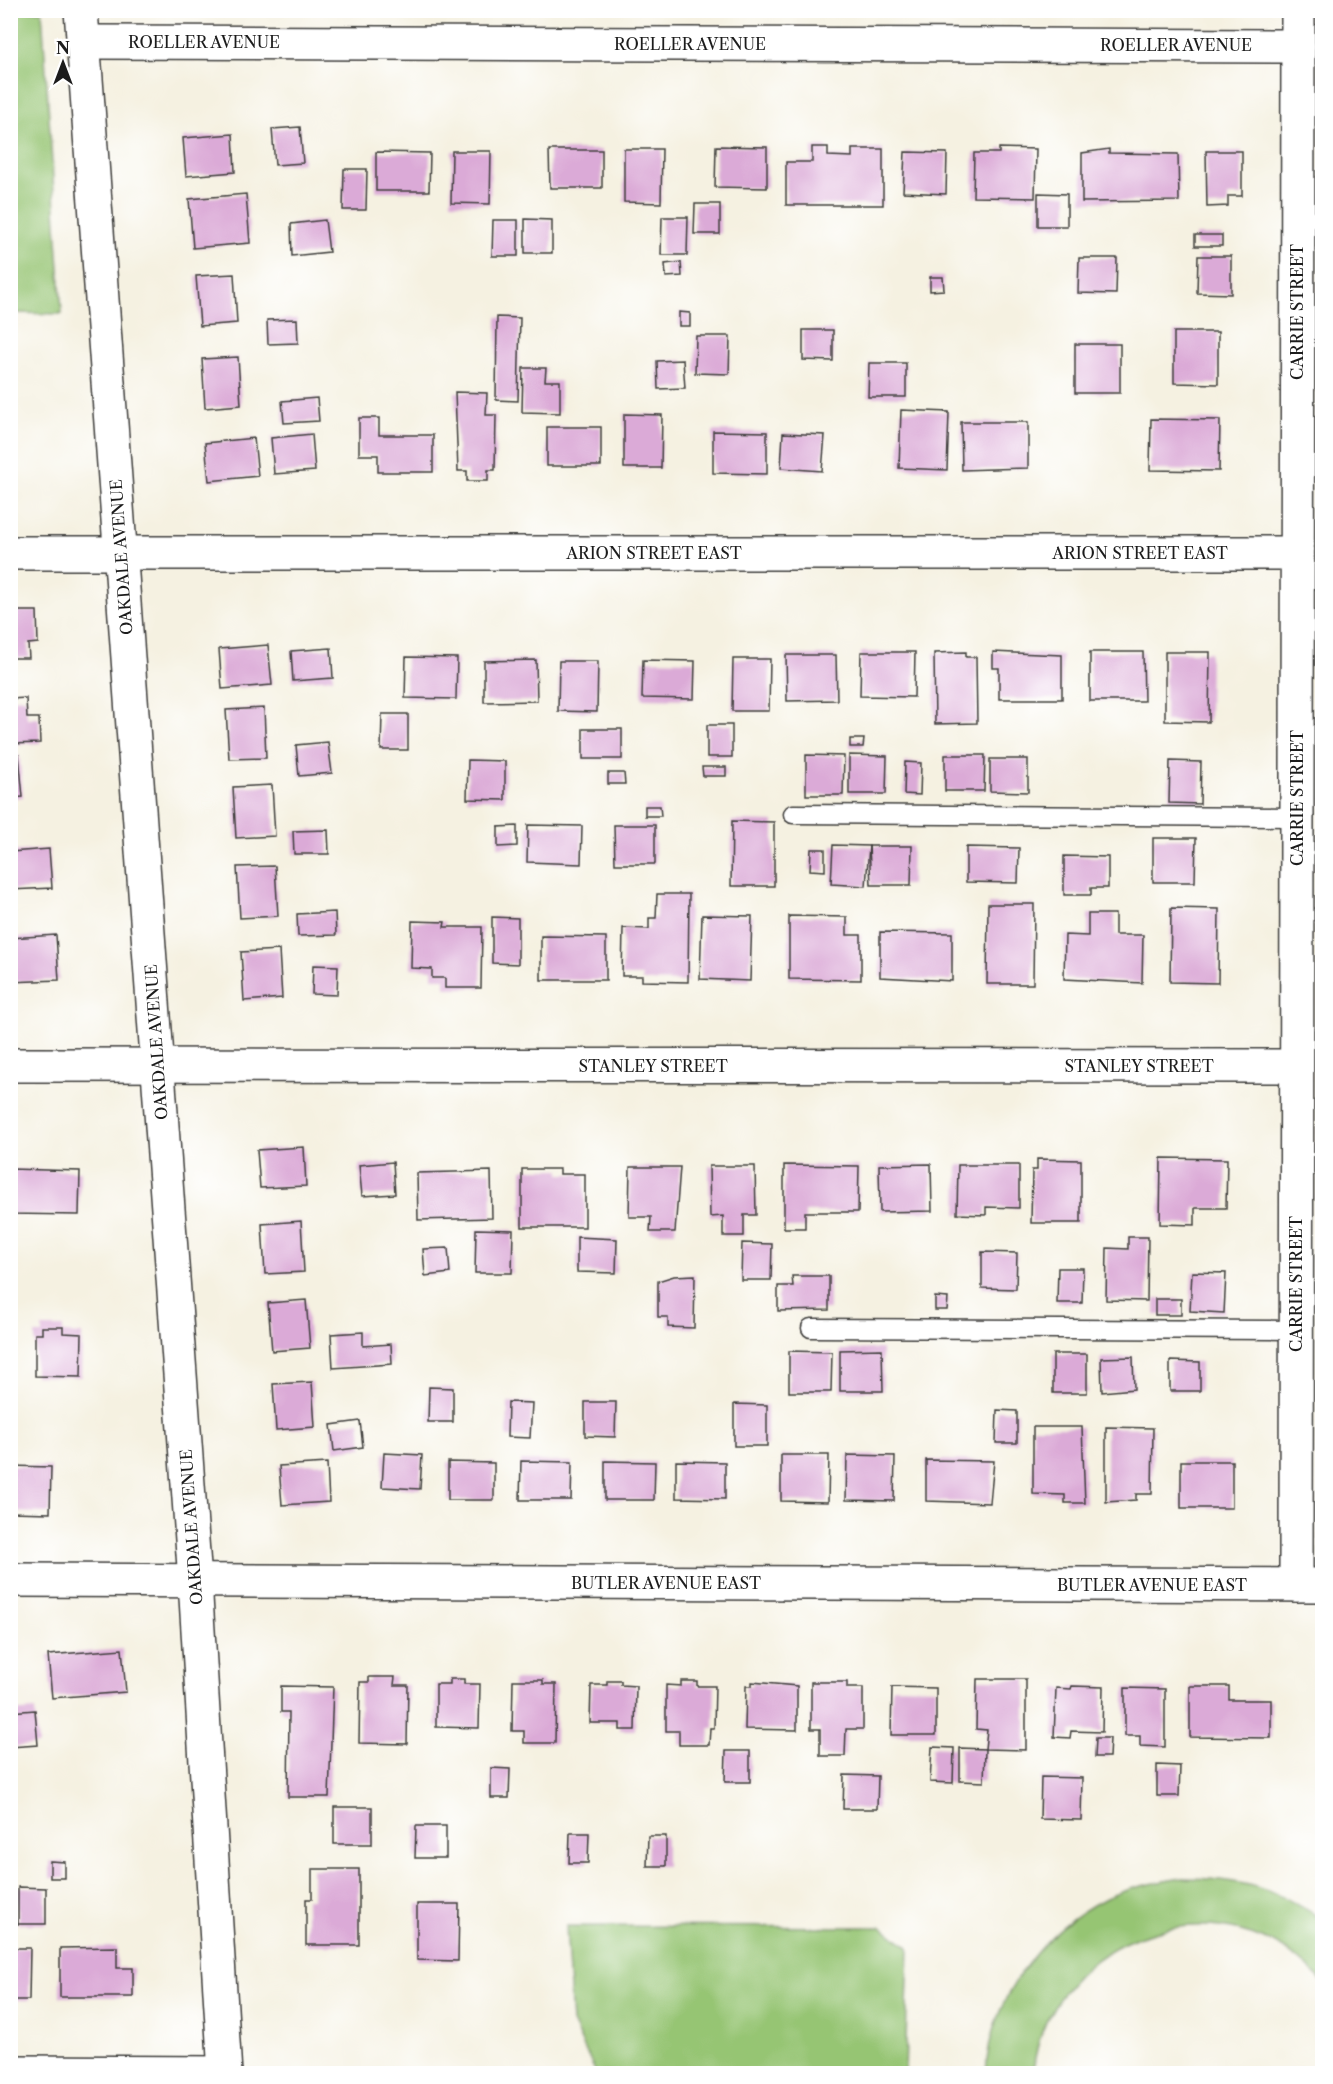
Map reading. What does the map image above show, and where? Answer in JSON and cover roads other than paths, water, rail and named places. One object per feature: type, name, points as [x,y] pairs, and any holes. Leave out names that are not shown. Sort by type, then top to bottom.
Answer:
[{"type":"street","name":"CARRIE STREET","points":[[1298,10],[1296,1330],[1309,1585]]},
{"type":"street","name":"ROELLER AVENUE","points":[[82,26],[1298,46]]},
{"type":"street","name":"OAKDALE AVENUE","points":[[82,26],[195,1581],[225,2073]]},
{"type":"street","name":"ARION STREET EAST","points":[[10,553],[1297,553]]},
{"type":"street","name":"STANLEY STREET","points":[[10,1065],[1296,1065]]},
{"type":"street","name":"BUTLER AVENUE EAST","points":[[10,1580],[1309,1585]]},
{"type":"street","points":[[10,2072],[225,2073]]},
{"type":"lane","points":[[793,814],[1297,817]]},
{"type":"lane","points":[[811,1328],[1296,1330]]}]
